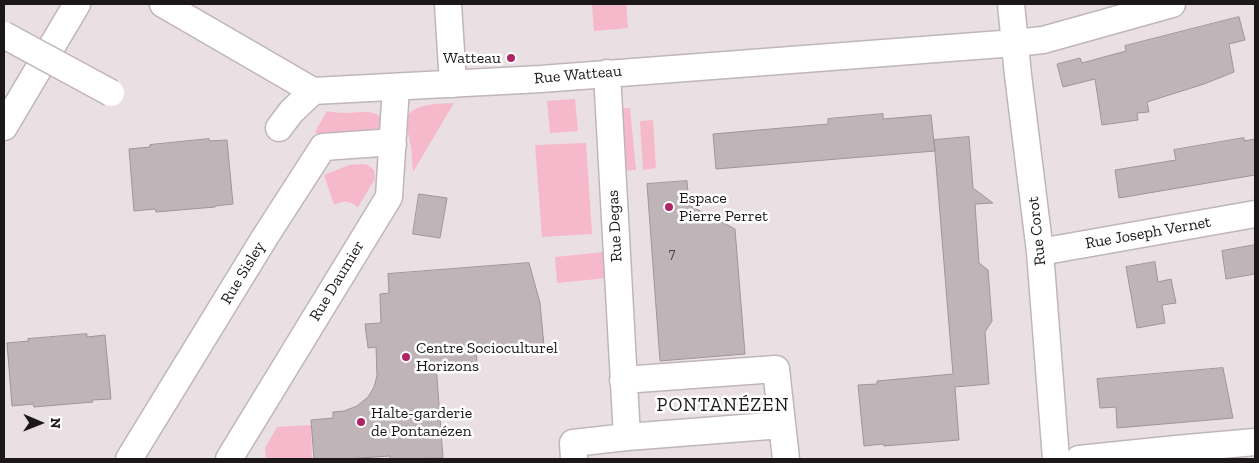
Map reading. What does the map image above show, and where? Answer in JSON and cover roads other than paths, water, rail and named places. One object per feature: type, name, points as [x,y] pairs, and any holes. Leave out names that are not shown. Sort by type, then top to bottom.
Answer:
[{"type":"street","points":[[4,127],[77,4]]},
{"type":"street","points":[[163,4],[313,91],[291,112],[279,128]]},
{"type":"street","points":[[448,4],[454,84]]},
{"type":"street","name":"Rue Corot","points":[[1011,4],[1040,252],[1056,459]]},
{"type":"street","name":"Rue Watteau","points":[[313,91],[541,79],[1015,43],[1043,40],[1172,4]]},
{"type":"street","points":[[4,35],[111,93]]},
{"type":"street","name":"Rue Degas","points":[[607,73],[627,437]]},
{"type":"street","name":"Rue Daumier","points":[[228,459],[388,197],[396,87]]},
{"type":"street","name":"Rue Sisley","points":[[129,459],[265,237],[324,147],[380,143],[393,144]]},
{"type":"street","name":"Rue Joseph Vernet","points":[[1040,252],[1255,214]]},
{"type":"street","points":[[623,380],[776,369],[786,459]]},
{"type":"street","points":[[574,459],[573,443],[627,437],[782,426]]},
{"type":"street","points":[[1079,459],[1255,442]]},
{"type":"place","name":"Watteau","points":[[511,58]]},
{"type":"place","name":"Espace Pierre Perret","points":[[669,207]]},
{"type":"place","name":"Centre Socioculturel Horizons","points":[[406,357]]},
{"type":"place","name":"Halte-garderie de Pontanézen","points":[[361,422]]},
{"type":"district","name":"PONTANÉZEN","points":[[723,406]]}]
